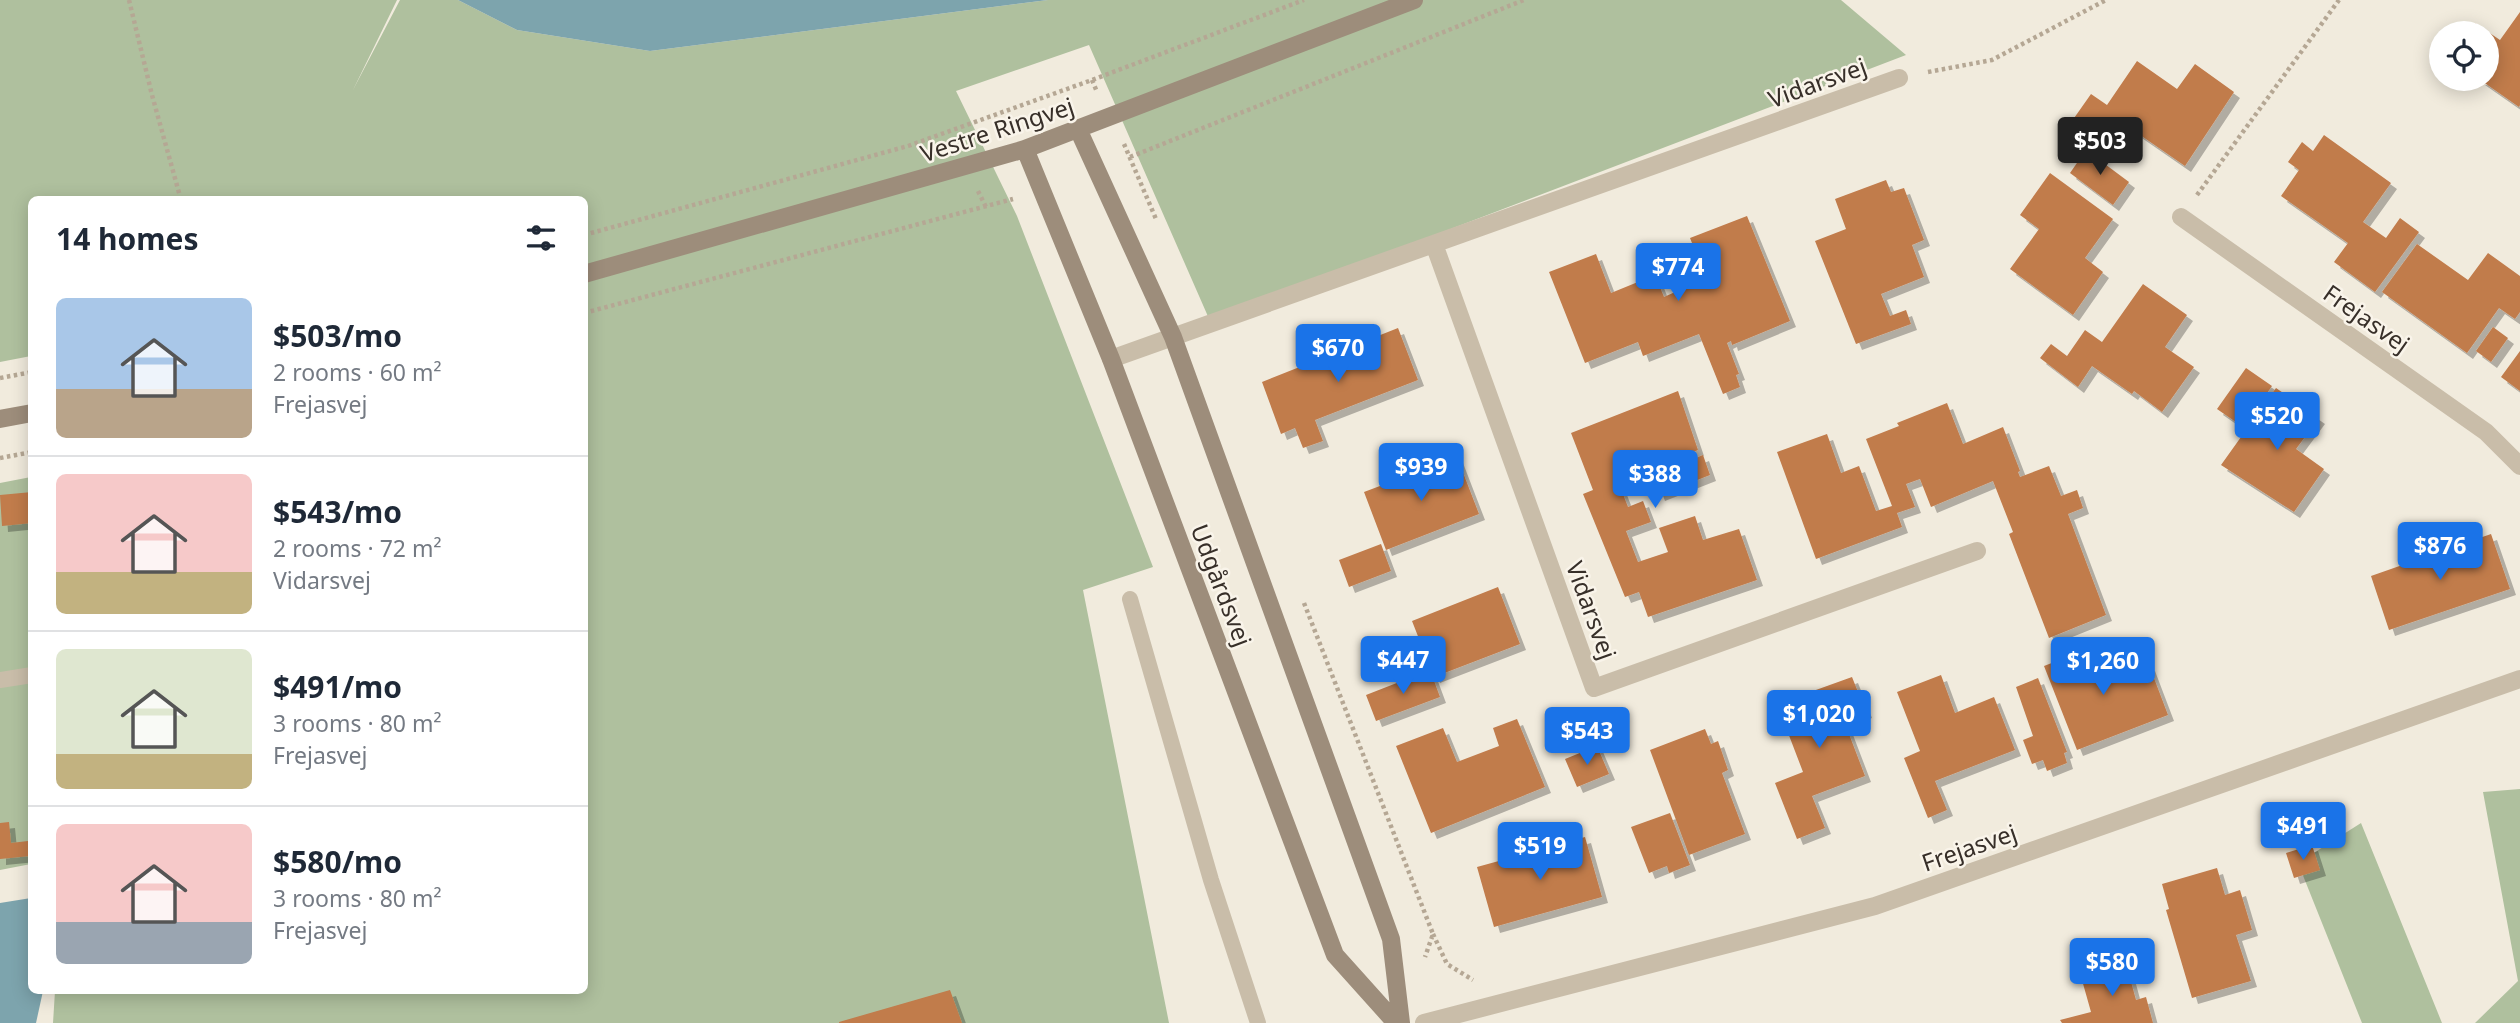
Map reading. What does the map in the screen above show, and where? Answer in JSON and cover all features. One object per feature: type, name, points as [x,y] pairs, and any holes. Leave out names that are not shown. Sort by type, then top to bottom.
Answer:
[{"type":"street","name":"Vestre Ringvej","points":[[588,273],[1025,149],[1414,0]]},
{"type":"street","name":"Vidarsvej","points":[[1111,359],[1899,78]]},
{"type":"street","name":"Udgårdsvej","points":[[1078,130],[1173,337],[1391,939],[1399,1023]]},
{"type":"street","name":"Udgårdsvej","points":[[1025,149],[1111,359],[1335,955],[1399,1023]]},
{"type":"street","name":"Frejasvej","points":[[2181,217],[2487,432],[2520,466]]},
{"type":"street","name":"Vidarsvej","points":[[1434,244],[1594,688],[1977,551]]},
{"type":"street","points":[[0,419],[28,414]]},
{"type":"street","name":"Frejasvej","points":[[1424,1023],[1875,906],[2520,679]]},
{"type":"lane","points":[[1130,599],[1212,880],[1258,1023]]},
{"type":"lane","points":[[0,680],[28,676]]},
{"type":"path","points":[[129,0],[180,196]]},
{"type":"path","points":[[588,234],[908,146],[1304,0]]},
{"type":"path","points":[[1899,78],[1992,60],[2106,0]]},
{"type":"path","points":[[2181,217],[2339,0]]},
{"type":"path","points":[[0,378],[28,373]]},
{"type":"path","points":[[0,458],[28,454]]},
{"type":"path","points":[[1433,934],[1447,964],[1506,1002]]},
{"type":"green space","points":[[0,0],[397,0],[353,90],[400,0],[458,0],[517,30],[650,51],[1048,0],[1841,0],[1906,55],[1210,321],[1089,45],[956,91],[1017,216],[1153,567],[1083,590],[1169,1023],[53,1023],[55,994],[588,994],[588,196],[28,196],[28,357],[0,362]]},
{"type":"green space","points":[[28,478],[28,865],[0,870],[0,483]]},
{"type":"green space","points":[[2520,789],[2520,1023],[2475,1023],[2518,981],[2483,792]]},
{"type":"green space","points":[[2361,823],[2442,1023],[2362,1023],[2298,863]]},
{"type":"water","points":[[458,0],[1048,0],[650,51],[517,30]]},
{"type":"water","points":[[28,898],[28,994],[42,994],[36,1023],[0,1023],[0,903]]},
{"type":"building","points":[[2520,12],[2519,107],[2496,91],[2499,91],[2500,40]]},
{"type":"building","points":[[2137,61],[2177,89],[2195,64],[2234,92],[2185,166],[2130,128],[2114,151],[2072,121],[2091,94],[2107,105]]},
{"type":"building","points":[[2324,135],[2391,183],[2363,222],[2386,238],[2400,218],[2419,232],[2375,292],[2334,262],[2348,243],[2281,196],[2299,170],[2288,162],[2302,142],[2313,151]]},
{"type":"building","points":[[2086,150],[2129,182],[2113,205],[2070,173]]},
{"type":"building","points":[[2050,173],[2113,219],[2085,258],[2103,272],[2073,315],[2010,269],[2039,229],[2020,215]]},
{"type":"building","points":[[1886,180],[1891,192],[1904,188],[1924,240],[1912,245],[1924,277],[1881,294],[1890,316],[1906,310],[1911,324],[1856,344],[1815,241],[1846,229],[1835,199]]},
{"type":"building","points":[[1747,216],[1790,321],[1732,345],[1731,341],[1727,343],[1739,374],[1736,375],[1740,387],[1723,394],[1699,334],[1643,356],[1638,342],[1585,363],[1549,272],[1596,254],[1611,293],[1655,275],[1664,297],[1706,278],[1690,238]]},
{"type":"building","points":[[2417,244],[2468,280],[2488,253],[2520,276],[2520,312],[2515,319],[2499,308],[2467,353],[2382,292]]},
{"type":"building","points":[[2143,284],[2187,315],[2165,347],[2194,367],[2162,412],[2134,391],[2132,394],[2092,366],[2078,387],[2040,358],[2051,344],[2067,356],[2085,330],[2102,342]]},
{"type":"building","points":[[2493,327],[2508,338],[2491,362],[2476,351]]},
{"type":"building","points":[[1398,328],[1418,380],[1315,420],[1323,441],[1303,448],[1295,428],[1281,434],[1262,382]]},
{"type":"building","points":[[2520,351],[2520,391],[2501,377]]},
{"type":"building","points":[[2246,368],[2272,386],[2243,427],[2217,409]]},
{"type":"building","points":[[2276,388],[2319,418],[2296,449],[2324,469],[2294,512],[2221,465]]},
{"type":"building","points":[[1678,391],[1698,450],[1678,458],[1679,461],[1619,484],[1628,507],[1643,501],[1651,522],[1626,531],[1638,562],[1668,552],[1659,528],[1695,516],[1703,540],[1739,529],[1757,580],[1648,617],[1639,592],[1625,597],[1583,494],[1593,490],[1571,433]]},
{"type":"building","points":[[1947,403],[1963,444],[2003,427],[2020,477],[2049,466],[2061,496],[2077,490],[2083,508],[2068,514],[2106,615],[2049,638],[2009,534],[2013,532],[1993,481],[1931,507],[1920,479],[1906,484],[1915,507],[1897,513],[1902,527],[1816,559],[1777,452],[1827,434],[1841,473],[1859,466],[1876,511],[1892,506],[1866,439]]},
{"type":"building","points":[[1703,455],[1710,475],[1659,495],[1652,476]]},
{"type":"building","points":[[1457,457],[1479,514],[1386,550],[1364,492]]},
{"type":"building","points":[[28,492],[28,523],[2,526],[0,495]]},
{"type":"building","points":[[2491,534],[2510,589],[2389,630],[2371,576]]},
{"type":"building","points":[[1381,544],[1391,571],[1349,587],[1339,560]]},
{"type":"building","points":[[1498,587],[1520,644],[1434,677],[1412,621]]},
{"type":"building","points":[[2098,645],[2112,680],[2149,665],[2168,715],[2077,750],[2044,666]]},
{"type":"building","points":[[1430,670],[1440,697],[1376,721],[1366,695]]},
{"type":"building","points":[[1941,675],[1955,713],[1994,697],[2015,750],[1935,781],[1947,810],[1928,818],[1904,758],[1920,751],[1897,692]]},
{"type":"building","points":[[1852,677],[1866,712],[1844,721],[1865,776],[1812,796],[1825,828],[1797,839],[1775,783],[1803,772],[1777,704]]},
{"type":"building","points":[[2038,678],[2067,752],[2064,753],[2067,763],[2047,771],[2043,760],[2032,764],[2023,740],[2033,736],[2016,687]]},
{"type":"building","points":[[1517,719],[1545,787],[1431,833],[1396,746],[1443,728],[1457,762],[1499,746],[1493,728]]},
{"type":"building","points":[[1705,729],[1711,744],[1718,741],[1728,770],[1722,773],[1745,834],[1689,855],[1650,750]]},
{"type":"building","points":[[1597,746],[1609,774],[1577,787],[1565,759]]},
{"type":"building","points":[[1670,813],[1690,865],[1669,873],[1667,866],[1649,873],[1631,827]]},
{"type":"building","points":[[9,822],[11,843],[28,841],[28,856],[0,859],[0,823]]},
{"type":"building","points":[[1585,837],[1602,897],[1494,927],[1477,867]]},
{"type":"building","points":[[2312,845],[2320,870],[2294,878],[2286,853]]},
{"type":"building","points":[[2217,868],[2225,895],[2240,890],[2252,930],[2236,935],[2251,981],[2192,998],[2166,910],[2169,909],[2162,884]]},
{"type":"building","points":[[2125,960],[2136,1000],[2146,997],[2153,1023],[2062,1023],[2060,1020],[2091,1012],[2080,973]]},
{"type":"building","points":[[950,990],[962,1023],[839,1023],[839,1022]]}]
